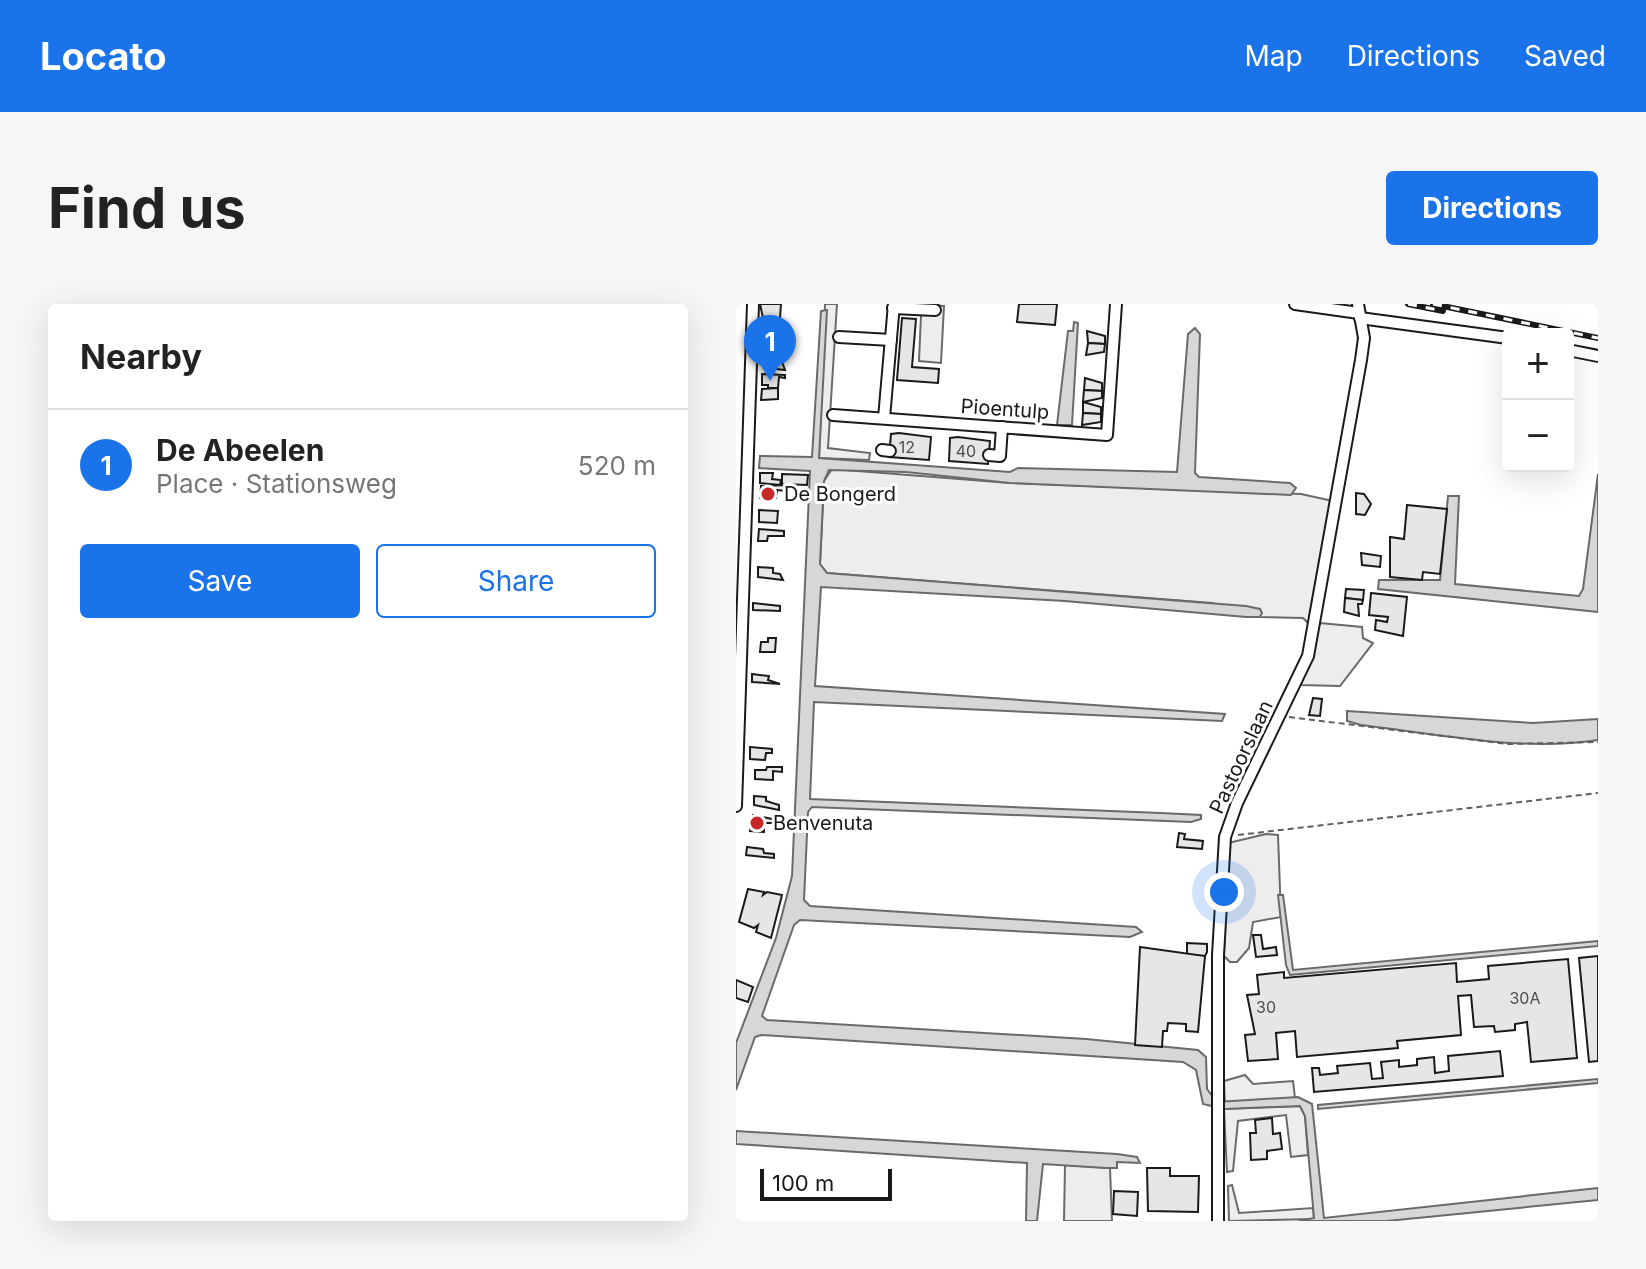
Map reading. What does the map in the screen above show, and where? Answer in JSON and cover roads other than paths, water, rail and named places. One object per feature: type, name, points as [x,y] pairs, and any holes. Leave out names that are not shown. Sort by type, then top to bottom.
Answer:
[{"type":"street","points":[[736,806],[742,496],[753,304]]},
{"type":"street","name":"Pioentulp","points":[[833,415],[1107,435],[1116,304]]},
{"type":"street","points":[[1295,304],[1502,337]]},
{"type":"street","points":[[884,418],[894,306],[935,310]]},
{"type":"street","name":"Pastoorslaan","points":[[1218,1221],[1218,955],[1225,837],[1237,803],[1308,656],[1319,613],[1364,338],[1359,312]]},
{"type":"street","points":[[839,337],[891,340]]},
{"type":"street","points":[[1574,351],[1598,356]]},
{"type":"street","points":[[989,455],[1000,456],[1002,427]]},
{"type":"railway","points":[[1408,304],[1443,311]]},
{"type":"railway","points":[[1433,304],[1598,338]]},
{"type":"place","name":"De Abeelen","points":[[770,381]]},
{"type":"place","name":"De Bongerd","points":[[768,494]]},
{"type":"place","name":"Benvenuta","points":[[757,823]]}]
